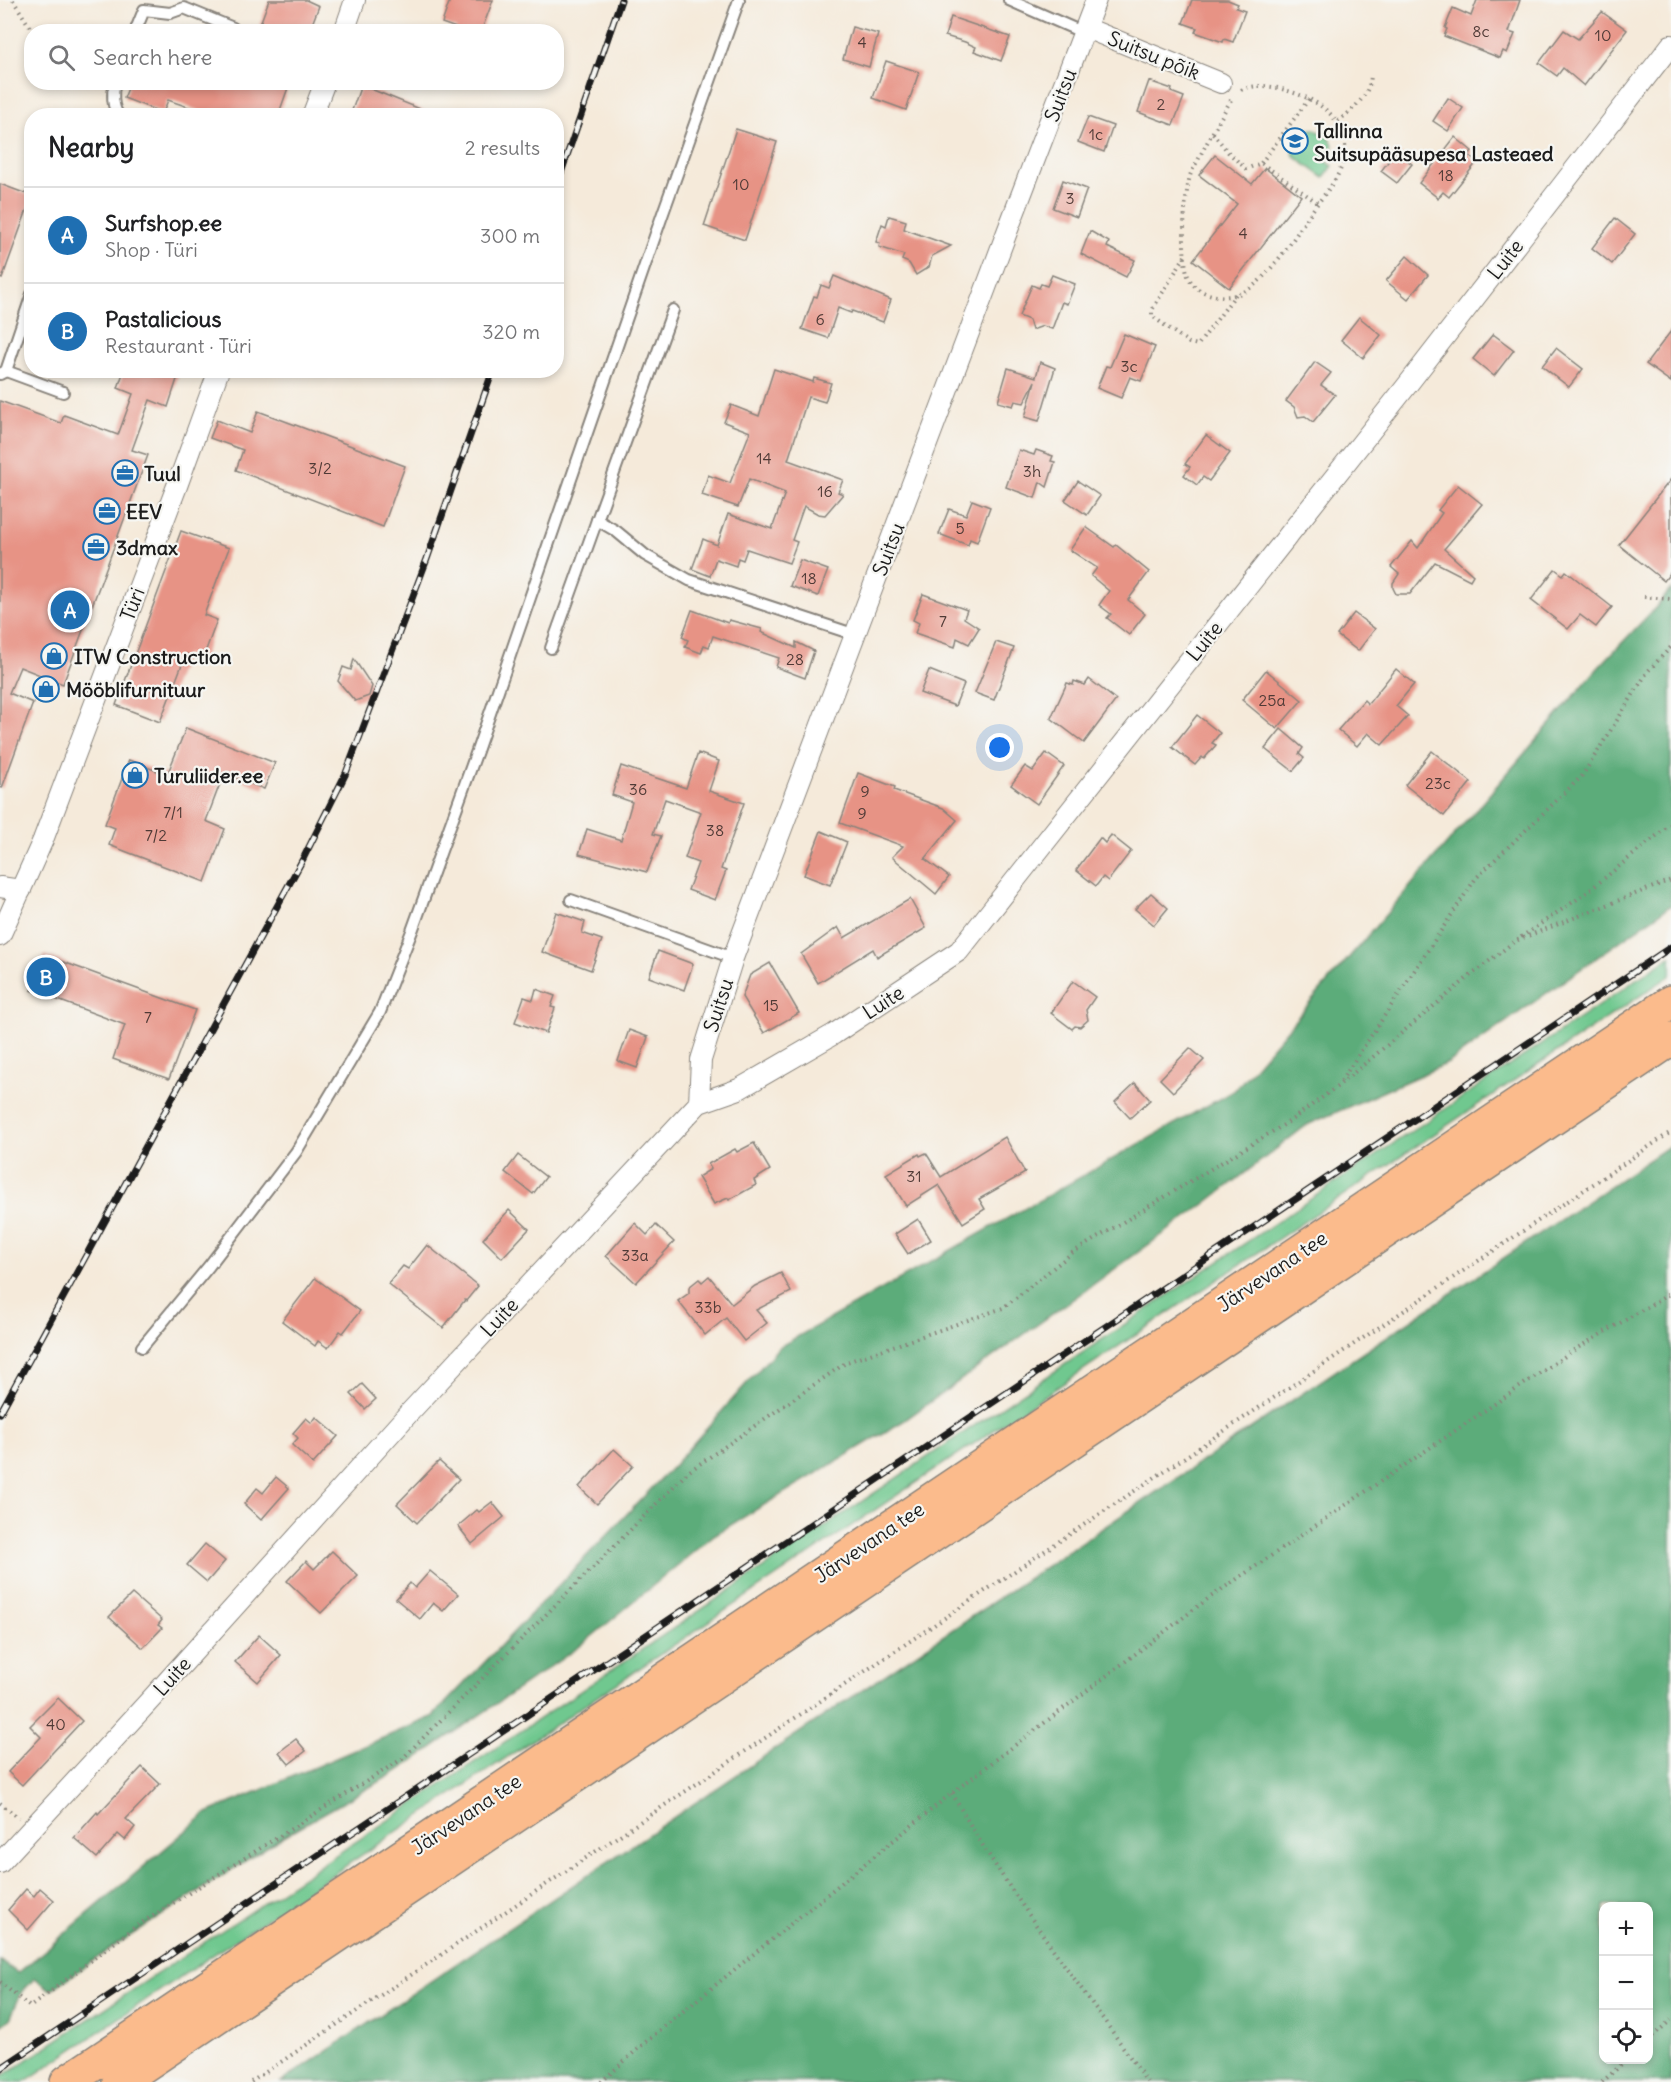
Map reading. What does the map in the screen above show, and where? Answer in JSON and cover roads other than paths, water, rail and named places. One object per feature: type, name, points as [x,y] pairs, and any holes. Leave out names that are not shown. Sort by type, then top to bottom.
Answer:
[{"type":"highway","name":"Järvevana tee","points":[[68,2082],[1671,1002]]},
{"type":"highway","name":"Järvevana tee","points":[[119,2082],[1671,1039]]},
{"type":"street","points":[[347,24],[355,0]]},
{"type":"street","name":"Suitsu","points":[[699,1103],[701,1060],[733,958],[1096,0]]},
{"type":"street","name":"Suitsu põik","points":[[1085,30],[1221,83]]},
{"type":"street","name":"Luite","points":[[0,1863],[409,1413],[699,1103],[739,1089],[834,1034],[959,951],[1391,406],[1671,45]]},
{"type":"street","points":[[315,108],[322,90]]},
{"type":"street","name":"Türi","points":[[0,936],[43,840],[174,496],[216,378]]},
{"type":"street","points":[[0,887],[21,890]]},
{"type":"lane","points":[[142,1347],[209,1266],[296,1152],[380,1012],[477,751],[739,0]]},
{"type":"lane","points":[[1009,0],[1085,30]]},
{"type":"lane","points":[[138,24],[144,10],[170,13],[184,8],[223,24]]},
{"type":"lane","points":[[113,90],[115,108]]},
{"type":"lane","points":[[551,648],[673,310]]},
{"type":"lane","points":[[24,316],[3,373],[63,392]]},
{"type":"lane","points":[[597,520],[616,531],[645,555],[689,580],[856,635]]},
{"type":"lane","points":[[571,900],[733,958]]},
{"type":"railway","points":[[564,164],[621,0]]},
{"type":"railway","points":[[0,1413],[304,857],[346,773],[427,559],[490,378]]},
{"type":"railway","points":[[0,2069],[1671,947]]},
{"type":"place","name":"Tallinna Suitsupääsupesa Lasteaed","points":[[1295,141]]},
{"type":"place","name":"Tuul","points":[[125,473]]},
{"type":"place","name":"EEV","points":[[107,511]]},
{"type":"place","name":"3dmax","points":[[96,547]]},
{"type":"place","name":"Surfshop.ee","points":[[70,610]]},
{"type":"place","name":"ITW Construction","points":[[54,656]]},
{"type":"place","name":"Mööblifurnituur","points":[[46,689]]},
{"type":"place","name":"Turuliider.ee","points":[[135,775]]},
{"type":"place","name":"Pastalicious","points":[[46,977]]}]
